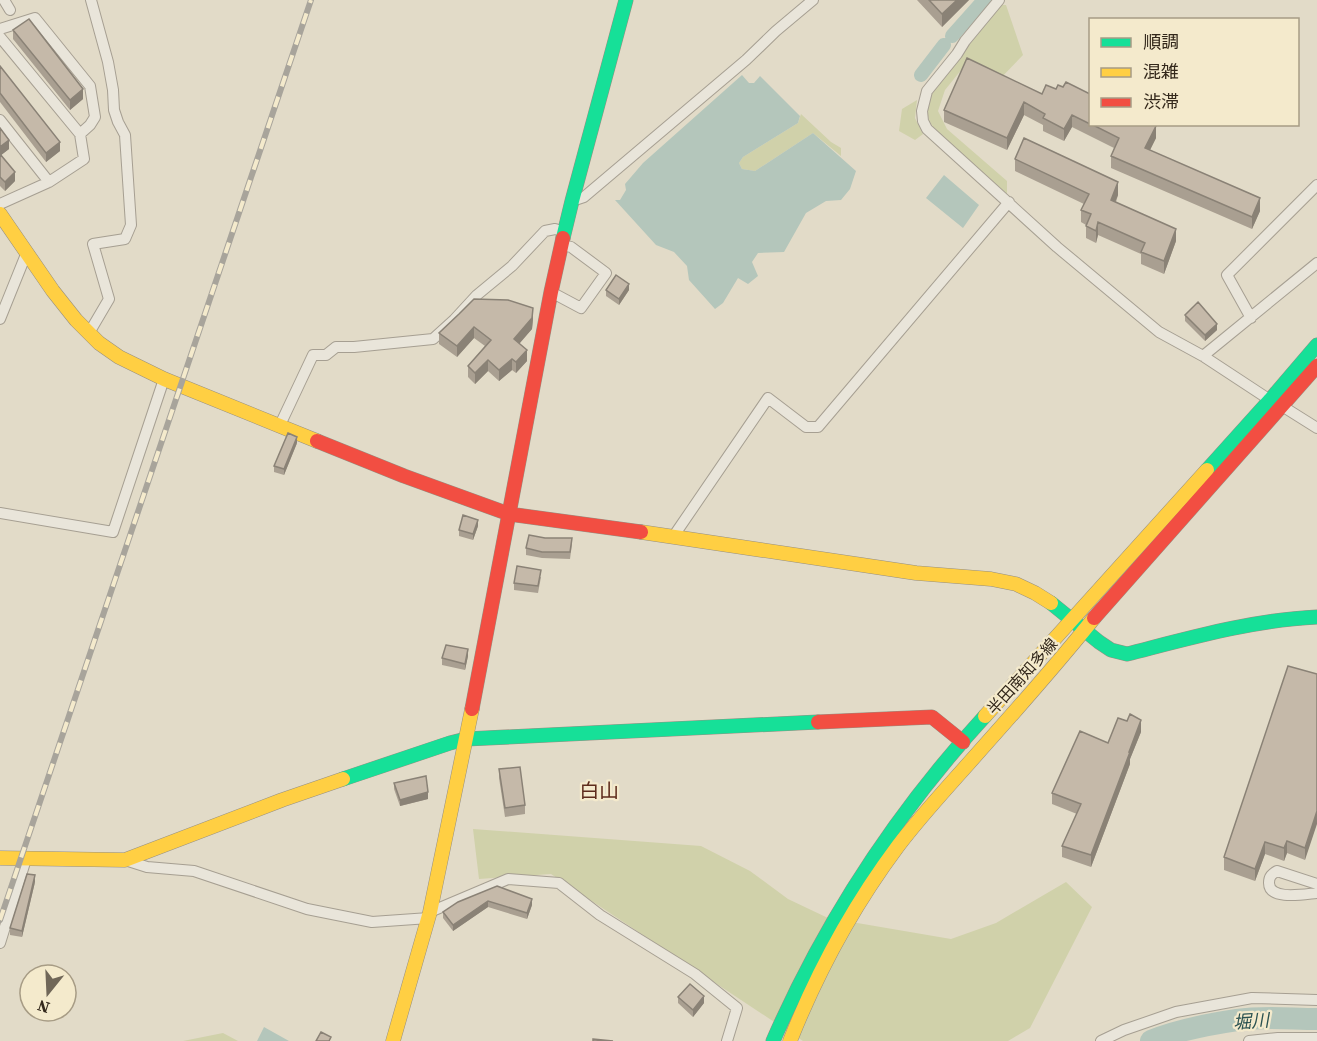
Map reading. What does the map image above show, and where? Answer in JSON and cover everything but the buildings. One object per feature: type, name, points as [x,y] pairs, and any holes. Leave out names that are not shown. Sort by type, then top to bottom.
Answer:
[{"type":"street","points":[[4,0],[10,10]]},
{"type":"street","points":[[88,333],[109,299],[93,244],[125,239],[131,225],[125,135],[114,110],[108,62],[91,0]]},
{"type":"street","points":[[393,1041],[429,915],[466,739],[551,292],[572,201],[626,0]]},
{"type":"street","points":[[572,201],[584,197],[813,0]]},
{"type":"street","points":[[999,0],[927,91],[922,111],[927,129],[1057,247],[1159,332],[1203,356],[1317,428]]},
{"type":"street","points":[[0,29],[35,18],[90,86],[95,117],[80,134]]},
{"type":"street","points":[[0,204],[49,182],[84,159],[80,134],[1,42]]},
{"type":"street","points":[[0,120],[49,182]]},
{"type":"street","points":[[1251,318],[1227,275],[1317,185]]},
{"type":"street","points":[[1307,194],[1317,203]]},
{"type":"street","points":[[674,537],[768,398],[806,427],[818,427],[1009,202]]},
{"type":"street","points":[[0,214],[54,291],[88,333],[119,357],[164,379],[404,476],[509,514],[916,573],[991,579],[1016,584],[1035,593],[1111,650],[1127,654],[1246,625],[1290,617],[1317,617]]},
{"type":"street","points":[[280,425],[313,355],[326,354],[336,347],[433,339],[477,295],[512,266],[545,231],[555,229],[572,247],[606,273],[581,308],[551,292]]},
{"type":"street","points":[[0,319],[27,252]]},
{"type":"street","points":[[1203,356],[1317,263]]},
{"type":"street","name":"半田南知多線","points":[[790,1041],[796,1023],[834,947],[852,915],[892,856],[928,810],[1062,658],[1276,403],[1317,345]]},
{"type":"street","name":"半田南知多線","points":[[773,1041],[803,978],[855,887],[910,809],[963,742],[1049,648],[1071,620],[1276,403],[1317,366]]},
{"type":"street","points":[[0,513],[113,532],[164,379]]},
{"type":"street","points":[[124,860],[282,800],[466,739],[932,717],[963,742]]},
{"type":"street","points":[[0,858],[124,860],[147,867],[194,871],[307,909],[372,922],[429,915],[508,879],[559,883],[600,915],[696,974],[737,1008],[727,1041]]},
{"type":"street","points":[[0,943],[26,859]]},
{"type":"street","points":[[1317,884],[1277,871],[1273,873],[1269,883],[1274,893],[1280,895],[1317,893]]},
{"type":"street","points":[[1101,1041],[1176,1011],[1252,998],[1317,1000]]},
{"type":"street","points":[[1249,1041],[1317,1038]]},
{"type":"green space","points":[[1001,5],[1006,5],[1023,55],[998,81],[962,69],[945,90],[938,111],[947,129],[1007,181],[1007,194],[938,134],[928,115],[929,103],[938,83]]},
{"type":"green space","points":[[917,100],[915,118],[923,134],[915,140],[899,131],[902,109]]},
{"type":"green space","points":[[801,114],[831,142],[841,148],[841,156],[813,133],[755,171],[742,169],[739,163],[743,157],[798,123]]},
{"type":"green space","points":[[473,829],[701,846],[750,871],[788,899],[828,918],[951,939],[996,923],[1066,882],[1092,907],[1030,1028],[1008,1041],[803,1041],[551,874],[479,879]]},
{"type":"green space","points":[[223,1033],[238,1041],[183,1041]]},
{"type":"shaded area","points":[[742,75],[749,83],[754,83],[760,76],[800,116],[798,123],[743,157],[739,163],[742,169],[755,171],[813,133],[856,171],[850,189],[841,200],[826,201],[806,213],[784,252],[758,253],[752,262],[758,276],[748,284],[738,278],[723,303],[715,309],[689,280],[687,266],[674,252],[656,245],[615,200],[620,200],[626,190],[625,184],[643,163]]},
{"type":"shaded area","points":[[944,175],[979,205],[963,228],[926,198]]},
{"type":"shaded area","points":[[264,1027],[289,1041],[257,1041]]},
{"type":"waterway","points":[[952,36],[984,0]]},
{"type":"waterway","points":[[921,75],[944,45]]},
{"type":"waterway","name":"堀川","points":[[1151,1041],[1193,1028],[1237,1020],[1317,1019]]},
{"type":"railway","points":[[0,920],[311,0]]},
{"type":"traffic: fast","points":[[563,238],[626,0]]},
{"type":"traffic: fast","points":[[1207,470],[1317,345]]},
{"type":"traffic: fast","points":[[1051,603],[1099,642],[1111,650],[1127,654],[1245,626],[1317,617]]},
{"type":"traffic: fast","points":[[773,1041],[816,954],[866,870],[922,791],[985,716]]},
{"type":"traffic: fast","points":[[343,779],[466,739],[818,722]]},
{"type":"traffic: slow","points":[[0,214],[53,291],[76,320],[99,343],[119,357],[164,379],[317,441]]},
{"type":"traffic: slow","points":[[985,716],[1207,470]]},
{"type":"traffic: slow","points":[[641,532],[916,573],[991,579],[1016,584],[1051,603]]},
{"type":"traffic: slow","points":[[790,1041],[812,990],[838,940],[866,892],[898,846],[1094,618]]},
{"type":"traffic: slow","points":[[393,1041],[430,912],[472,709]]},
{"type":"traffic: slow","points":[[0,858],[125,860],[343,779]]},
{"type":"traffic: jam","points":[[472,709],[563,238]]},
{"type":"traffic: jam","points":[[1094,618],[1317,366]]},
{"type":"traffic: jam","points":[[317,441],[509,514],[641,532]]},
{"type":"traffic: jam","points":[[818,722],[932,717],[963,742]]},
{"type":"district","name":"白山","points":[[599,791]]}]
